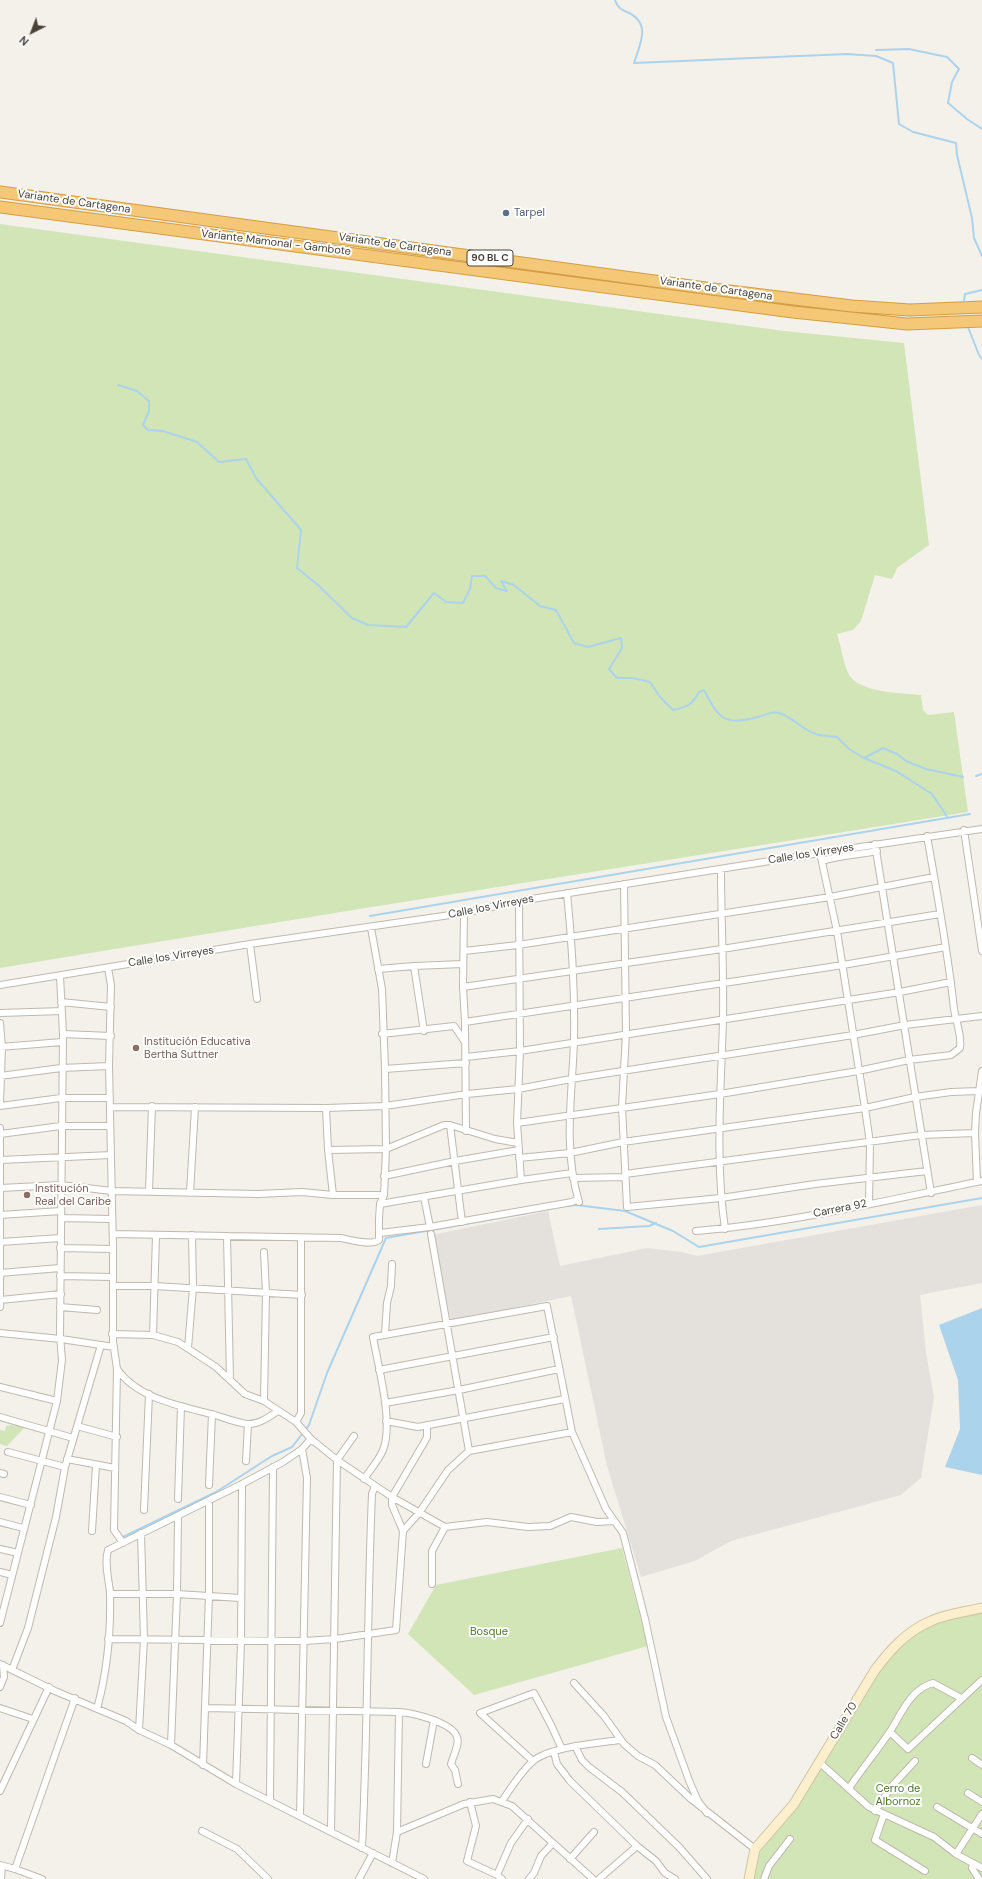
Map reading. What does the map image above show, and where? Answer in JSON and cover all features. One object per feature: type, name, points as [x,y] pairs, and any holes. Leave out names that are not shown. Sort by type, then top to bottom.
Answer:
[{"type":"highway","name":"Variante de Cartagena","points":[[0,192],[802,300],[910,310],[982,308]]},
{"type":"highway","name":"Variante Mamonal - Gambote","points":[[0,207],[822,315],[907,324],[982,321]]},
{"type":"street","name":"Calle los Virreyes","points":[[0,985],[250,944],[464,914],[519,901],[567,893],[820,852],[982,828]]},
{"type":"street","points":[[964,830],[982,951]]},
{"type":"street","points":[[518,1123],[720,1094],[858,1071],[909,1060],[951,1055],[960,1048],[961,1038],[955,1019],[946,947],[927,836]]},
{"type":"street","points":[[875,844],[900,992],[914,1097],[931,1193]]},
{"type":"street","points":[[852,848],[852,855]]},
{"type":"street","points":[[820,852],[843,965],[870,1142],[869,1204]]},
{"type":"street","points":[[822,861],[836,856],[877,852]]},
{"type":"street","points":[[720,869],[723,1019],[719,1128],[720,1198],[725,1229]]},
{"type":"street","points":[[464,951],[518,945],[626,927],[830,897],[934,877]]},
{"type":"street","points":[[624,884],[626,927],[626,1033],[622,1108],[626,1207],[720,1198],[870,1177],[927,1171]]},
{"type":"street","points":[[380,1233],[431,1230],[462,1222],[578,1201],[570,1153],[571,1079],[574,1042],[572,936],[567,893]]},
{"type":"street","points":[[519,901],[518,945],[520,1050],[518,1143],[521,1180]]},
{"type":"street","points":[[464,914],[463,987],[467,1094],[466,1131]]},
{"type":"street","points":[[463,987],[573,970],[625,964],[940,914]]},
{"type":"street","points":[[112,1234],[342,1238],[376,1242],[379,1240],[380,1204],[384,1195],[386,1149],[382,988],[371,928]]},
{"type":"street","points":[[250,944],[257,999]]},
{"type":"street","points":[[382,1034],[424,1031],[520,1014],[843,965],[946,947]]},
{"type":"street","points":[[378,969],[463,964]]},
{"type":"street","points":[[414,966],[424,1031]]},
{"type":"street","points":[[108,968],[111,985],[111,1036],[109,1066],[113,1249],[112,1334],[117,1369],[117,1437],[114,1530],[123,1543]]},
{"type":"street","points":[[0,1623],[3,1604],[18,1553],[40,1460],[50,1432],[57,1400],[62,1360],[60,1248],[61,1068],[63,1034],[60,976]]},
{"type":"street","points":[[384,1069],[466,1060],[626,1033],[900,992],[951,982]]},
{"type":"street","points":[[61,1002],[111,1006]]},
{"type":"street","points":[[0,1013],[62,1011]]},
{"type":"street","points":[[110,1107],[326,1108],[385,1106],[467,1094],[518,1089],[571,1079],[853,1035],[905,1025],[982,1016]]},
{"type":"street","points":[[0,1023],[0,1105],[61,1098],[110,1098]]},
{"type":"street","points":[[454,1026],[465,1042]]},
{"type":"street","points":[[63,1034],[111,1036]]},
{"type":"street","points":[[1,1047],[62,1042]]},
{"type":"street","points":[[1,1076],[61,1068],[109,1066]]},
{"type":"street","points":[[979,1182],[975,1133],[980,1110],[979,1091],[982,1071]]},
{"type":"street","points":[[519,1158],[570,1153],[623,1142],[865,1108],[914,1097],[951,1092],[979,1091]]},
{"type":"street","points":[[149,1191],[152,1106]]},
{"type":"street","points":[[190,1193],[195,1107]]},
{"type":"street","points":[[326,1108],[328,1150],[333,1195]]},
{"type":"street","points":[[328,1150],[386,1149],[437,1127],[450,1125],[466,1131],[518,1143]]},
{"type":"street","points":[[450,1125],[462,1222]]},
{"type":"street","points":[[0,1134],[61,1126],[110,1126]]},
{"type":"street","points":[[0,1128],[0,1303],[60,1294]]},
{"type":"street","points":[[380,1204],[521,1180],[573,1176],[625,1175],[921,1135],[975,1133]]},
{"type":"street","points":[[384,1176],[455,1161],[519,1150]]},
{"type":"street","points":[[0,1160],[61,1156],[111,1155]]},
{"type":"street","name":"Carrera 92","points":[[696,1231],[725,1229],[931,1193],[979,1182]]},
{"type":"street","points":[[0,1188],[61,1185],[112,1191],[190,1193],[302,1192],[333,1195],[384,1195]]},
{"type":"street","points":[[424,1197],[469,1451]]},
{"type":"street","points":[[0,1215],[61,1214],[112,1219]]},
{"type":"street","points":[[153,1335],[156,1235]]},
{"type":"street","points":[[188,1348],[193,1288],[192,1235]]},
{"type":"street","points":[[227,1236],[230,1380]]},
{"type":"street","points":[[0,1242],[61,1238]]},
{"type":"street","points":[[296,1422],[301,1413],[301,1238]]},
{"type":"street","points":[[60,1248],[113,1249]]},
{"type":"street","points":[[264,1252],[266,1293],[264,1401]]},
{"type":"street","points":[[385,1335],[387,1303],[392,1286],[392,1264]]},
{"type":"street","points":[[0,1273],[60,1268]]},
{"type":"street","points":[[60,1276],[113,1277]]},
{"type":"street","points":[[113,1286],[155,1286],[302,1295]]},
{"type":"street","points":[[364,1479],[383,1452],[386,1440],[385,1402],[373,1337],[447,1322],[547,1306],[572,1432],[606,1509],[623,1533],[645,1619],[666,1717],[690,1783],[698,1801],[707,1813]]},
{"type":"street","points":[[60,1308],[97,1310]]},
{"type":"street","points":[[0,1333],[61,1339],[114,1347]]},
{"type":"street","points":[[112,1334],[153,1335],[178,1342],[216,1367],[245,1394],[264,1401],[278,1412],[296,1422],[309,1437],[337,1460],[364,1479],[392,1497],[445,1527],[487,1522],[528,1527],[550,1526],[571,1517],[598,1522],[614,1521]]},
{"type":"street","points":[[379,1370],[554,1337]]},
{"type":"street","points":[[12,1670],[28,1628],[56,1517],[65,1467],[100,1345]]},
{"type":"street","points":[[117,1369],[125,1380],[149,1394],[181,1406],[248,1424],[263,1420],[278,1412]]},
{"type":"street","points":[[385,1402],[459,1390],[559,1369]]},
{"type":"street","points":[[0,1387],[57,1400]]},
{"type":"street","points":[[144,1510],[149,1394]]},
{"type":"street","points":[[386,1420],[418,1427],[427,1426],[565,1399]]},
{"type":"street","points":[[178,1499],[181,1406]]},
{"type":"street","points":[[209,1485],[212,1414]]},
{"type":"street","points":[[0,1417],[73,1438]]},
{"type":"street","points":[[246,1461],[248,1424]]},
{"type":"street","points":[[77,1426],[117,1437]]},
{"type":"street","points":[[108,1639],[241,1642],[304,1641],[335,1639],[396,1630],[403,1531],[392,1505],[392,1497],[425,1441],[427,1436],[427,1426]]},
{"type":"street","points":[[403,1531],[419,1513],[448,1470],[469,1451],[572,1432]]},
{"type":"street","points":[[331,1831],[337,1460],[354,1436]]},
{"type":"street","points":[[97,1709],[104,1682],[108,1639],[110,1594],[108,1550],[141,1533],[178,1517],[298,1454],[309,1437]]},
{"type":"street","points":[[300,1816],[306,1478],[302,1449]]},
{"type":"street","points":[[8,1452],[65,1467]]},
{"type":"street","points":[[67,1460],[115,1468]]},
{"type":"street","points":[[92,1531],[96,1465]]},
{"type":"street","points":[[270,1800],[273,1467]]},
{"type":"street","points":[[236,1784],[241,1642],[242,1484]]},
{"type":"street","points":[[362,1848],[372,1494],[375,1486]]},
{"type":"street","points":[[0,1498],[30,1505]]},
{"type":"street","points":[[203,1765],[209,1596],[209,1501]]},
{"type":"street","points":[[171,1745],[177,1594],[178,1517]]},
{"type":"street","points":[[0,1522],[23,1528]]},
{"type":"street","points":[[432,1584],[432,1551],[445,1527]]},
{"type":"street","points":[[139,1730],[144,1639],[144,1595],[141,1533]]},
{"type":"street","points":[[0,1549],[18,1553]]},
{"type":"street","points":[[0,1572],[12,1575]]},
{"type":"street","points":[[110,1594],[177,1594],[241,1598]]},
{"type":"street","name":"Calle 70","points":[[749,1879],[755,1849],[794,1804],[875,1670],[890,1650],[912,1632],[931,1621],[982,1608]]},
{"type":"street","points":[[1,1665],[126,1721],[139,1730],[171,1745],[236,1784],[424,1879]]},
{"type":"street","points":[[0,1687],[4,1677],[1,1665]]},
{"type":"street","points":[[890,1732],[908,1748],[982,1680]]},
{"type":"street","points":[[574,1683],[604,1716],[620,1740],[638,1756],[656,1765],[707,1813],[755,1849]]},
{"type":"street","points":[[849,1788],[890,1732],[907,1703],[924,1686],[933,1683],[961,1698]]},
{"type":"street","points":[[0,1791],[49,1687]]},
{"type":"street","points":[[533,1761],[480,1713],[534,1693],[551,1724],[562,1749]]},
{"type":"street","points":[[15,1869],[75,1698]]},
{"type":"street","points":[[0,1708],[33,1719]]},
{"type":"street","points":[[205,1708],[270,1708],[399,1712],[424,1715],[450,1729],[457,1736],[457,1744],[451,1764],[455,1770],[458,1784]]},
{"type":"street","points":[[392,1863],[397,1832],[399,1712]]},
{"type":"street","points":[[426,1764],[434,1720]]},
{"type":"street","points":[[502,1801],[518,1778],[533,1761],[562,1749],[620,1740]]},
{"type":"street","points":[[575,1746],[582,1760],[622,1792],[679,1847],[707,1879]]},
{"type":"street","points":[[554,1752],[557,1764],[562,1772],[637,1846],[656,1862],[666,1873],[675,1879]]},
{"type":"street","points":[[972,1758],[982,1765]]},
{"type":"street","points":[[876,1811],[887,1792],[915,1761]]},
{"type":"street","points":[[819,1762],[876,1811],[934,1837],[956,1854],[982,1868]]},
{"type":"street","points":[[968,1793],[982,1802]]},
{"type":"street","points":[[397,1832],[470,1802],[493,1799],[502,1801],[512,1806],[528,1819],[593,1879]]},
{"type":"street","points":[[470,1802],[476,1826],[467,1861],[499,1877],[511,1843],[528,1819]]},
{"type":"street","points":[[937,1807],[973,1827],[982,1834]]},
{"type":"street","points":[[884,1814],[875,1840],[925,1871]]},
{"type":"street","points":[[956,1854],[982,1814]]},
{"type":"street","points":[[202,1832],[237,1849],[268,1879]]},
{"type":"street","points":[[570,1859],[594,1832]]},
{"type":"street","points":[[764,1879],[769,1866],[790,1839]]},
{"type":"street","points":[[529,1879],[534,1873],[541,1856],[553,1843]]},
{"type":"street","points":[[599,1879],[637,1846]]},
{"type":"street","points":[[359,1879],[373,1853]]},
{"type":"street","points":[[973,1863],[972,1868],[979,1879]]},
{"type":"street","points":[[1,1879],[1,1866],[15,1869],[34,1878],[42,1879]]},
{"type":"shaded area","points":[[982,1205],[982,1283],[920,1295],[926,1353],[934,1397],[921,1478],[901,1495],[731,1541],[695,1561],[641,1577],[607,1466],[571,1296],[451,1321],[432,1235],[548,1211],[560,1266],[647,1248],[682,1252],[697,1256]]},
{"type":"green space","points":[[0,224],[784,331],[904,343],[929,545],[897,568],[892,579],[875,575],[861,621],[853,630],[837,634],[846,668],[853,680],[861,685],[881,691],[921,695],[923,710],[928,715],[954,712],[968,812],[0,968]]},
{"type":"green space","points":[[23,1423],[28,1424],[7,1446],[0,1444],[0,1430],[5,1431],[6,1426],[10,1425],[22,1427]]},
{"type":"green space","name":"Bosque","points":[[622,1548],[648,1646],[474,1695],[408,1634],[436,1585]]},
{"type":"green space","name":"Cerro de Albornoz","points":[[982,1610],[982,1879],[752,1879],[757,1850],[821,1763],[892,1652],[932,1622]]},
{"type":"water","points":[[982,1308],[982,1475],[945,1467],[960,1429],[958,1380],[939,1325]]},
{"type":"waterway","points":[[615,0],[620,8],[635,17],[642,28],[641,41],[634,63],[847,54],[876,56],[893,63],[899,124],[913,132],[956,143],[957,155],[972,218],[974,238],[982,256]]},
{"type":"waterway","points":[[876,50],[909,49],[947,57],[959,69],[952,82],[948,103],[982,129]]},
{"type":"waterway","points":[[964,300],[965,294],[982,290]]},
{"type":"waterway","points":[[968,327],[982,359]]},
{"type":"waterway","points":[[118,385],[137,391],[149,401],[149,411],[143,425],[148,430],[163,431],[197,442],[219,462],[246,459],[256,478],[301,530],[297,568],[318,585],[352,618],[368,625],[406,627],[434,593],[446,602],[463,603],[470,589],[472,576],[485,576],[496,588],[507,591],[501,581],[514,585],[540,606],[556,610],[574,643],[588,647],[621,638],[622,648],[609,669],[617,678],[633,678],[650,682],[660,697],[673,710],[689,705],[699,692],[704,690],[714,708],[724,718],[737,721],[747,720],[771,713],[779,713],[789,717],[811,732],[837,737],[849,749],[864,758],[883,748],[897,754],[906,761],[926,769],[963,777]]},
{"type":"waterway","points":[[864,758],[896,771],[932,794],[948,818]]},
{"type":"waterway","points":[[976,776],[982,774]]},
{"type":"waterway","points":[[370,916],[970,814]]},
{"type":"waterway","points":[[567,1206],[576,1205],[625,1211],[673,1231],[699,1247],[982,1198]]},
{"type":"waterway","points":[[123,1537],[216,1492],[272,1456],[292,1447],[309,1425],[327,1373],[386,1238],[527,1213]]},
{"type":"waterway","points":[[599,1229],[649,1226],[656,1223]]},
{"type":"place","name":"Tarpel","points":[[506,213]]},
{"type":"place","name":"Institución Educativa Bertha Suttner","points":[[136,1048]]},
{"type":"place","name":"Institución Real del Caribe","points":[[27,1195]]}]
